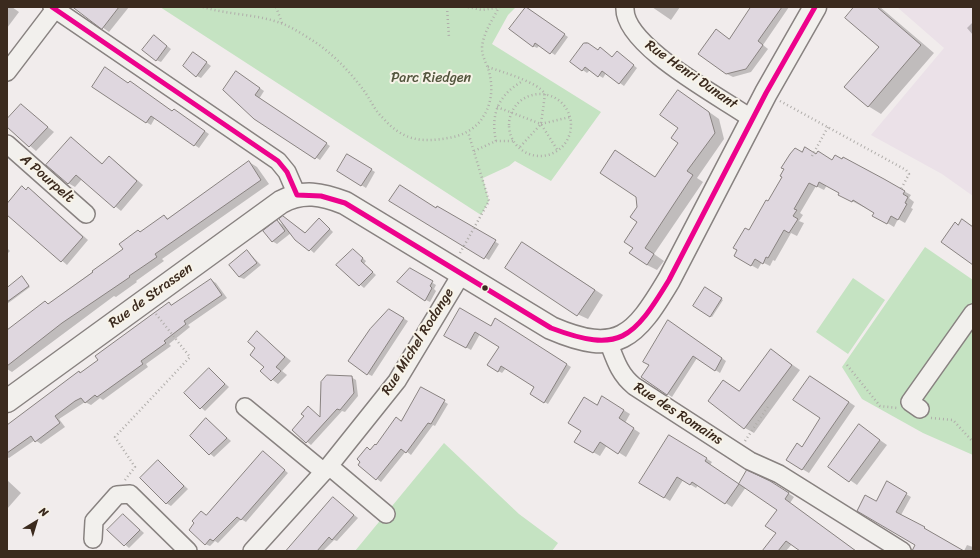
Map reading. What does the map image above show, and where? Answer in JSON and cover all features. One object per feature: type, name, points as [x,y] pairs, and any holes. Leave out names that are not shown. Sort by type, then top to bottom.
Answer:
[{"type":"main road","points":[[297,195],[323,196],[345,203],[552,328],[576,339],[591,342],[608,342],[629,332],[639,325],[650,312],[669,280],[766,93],[815,7]]},
{"type":"main road","name":"Rue de Strassen","points":[[7,401],[144,300],[281,202],[297,195]]},
{"type":"street","name":"Rue Henri Dunant","points":[[625,7],[626,16],[634,33],[650,49],[752,119]]},
{"type":"street","points":[[7,72],[54,8],[278,161],[287,172],[297,195]]},
{"type":"street","name":"A Pourpelt","points":[[7,144],[86,214]]},
{"type":"street","name":"Rue Michel Rodange","points":[[252,551],[327,469],[397,381],[457,270]]},
{"type":"street","points":[[920,409],[910,402],[973,313]]},
{"type":"street","name":"Rue des Romains","points":[[608,342],[616,364],[628,381],[737,453],[750,461],[779,474],[902,551]]},
{"type":"street","points":[[245,407],[386,514]]},
{"type":"street","points":[[93,539],[94,521],[117,495],[130,494],[188,551]]},
{"type":"path","points":[[203,7],[283,24],[315,43],[343,65],[363,89],[382,118],[405,136],[418,140],[431,141],[468,132],[483,118],[490,103],[492,84],[483,53],[484,38],[499,8]]},
{"type":"path","points":[[276,7],[283,24]]},
{"type":"path","points":[[448,7],[449,38]]},
{"type":"path","points":[[468,7],[482,10],[499,8]]},
{"type":"path","points":[[487,66],[524,80],[543,90],[545,94],[541,124],[519,148]]},
{"type":"path","points":[[496,141],[494,124],[496,108],[503,96],[512,87],[524,80]]},
{"type":"path","points":[[766,93],[906,170],[909,174],[901,189]]},
{"type":"path","points":[[535,94],[545,94],[561,102],[570,117],[571,126],[569,136],[565,144],[558,151],[548,155],[538,156],[528,154],[519,148],[513,141],[510,132],[511,114],[517,104],[525,98],[535,94]]},
{"type":"path","points":[[496,108],[541,124],[570,117]]},
{"type":"path","points":[[541,124],[558,151]]},
{"type":"path","points":[[812,156],[828,127]]},
{"type":"path","points":[[457,270],[489,201],[468,132]]},
{"type":"path","points":[[474,151],[496,141],[513,141]]},
{"type":"path","points":[[130,494],[124,482],[135,466],[115,437],[190,357],[144,300]]},
{"type":"path","points":[[847,366],[880,406],[920,409],[933,419],[953,420],[973,442]]},
{"type":"path","points":[[737,453],[769,405]]},
{"type":"shaded area","points":[[897,7],[973,7],[973,196],[942,174],[871,135],[944,48]]},
{"type":"green space","name":"Parc Riedgen","points":[[160,7],[516,7],[508,15],[492,44],[601,112],[551,181],[515,161],[509,166],[483,178],[489,201],[481,215]]},
{"type":"green space","points":[[925,247],[973,280],[973,455],[923,433],[862,399],[842,367]]},
{"type":"green space","points":[[853,278],[885,300],[848,354],[816,332]]},
{"type":"green space","points":[[444,443],[519,514],[558,543],[552,551],[355,551]]},
{"type":"building","points":[[73,7],[119,7],[102,29]]},
{"type":"building","points":[[526,7],[565,34],[550,54],[535,43],[533,47],[509,29]]},
{"type":"building","points":[[751,7],[782,7],[758,41],[763,45],[746,69],[726,74],[698,54],[716,29],[729,39]]},
{"type":"building","points":[[854,7],[877,7],[921,45],[868,107],[844,87],[879,47],[845,18]]},
{"type":"building","points":[[154,35],[167,46],[156,61],[142,50]]},
{"type":"building","points":[[584,43],[588,43],[598,50],[600,47],[612,57],[617,51],[634,65],[619,84],[602,71],[598,77],[585,67],[582,71],[570,62]]},
{"type":"building","points":[[193,52],[207,62],[196,77],[183,66]]},
{"type":"building","points":[[105,67],[128,83],[130,81],[172,111],[174,109],[205,131],[194,146],[151,116],[146,123],[92,87]]},
{"type":"building","points":[[236,71],[260,88],[255,95],[327,143],[315,159],[254,119],[223,90]]},
{"type":"building","points":[[678,90],[709,112],[715,133],[687,171],[693,175],[645,248],[654,254],[647,265],[629,253],[633,248],[624,242],[637,222],[630,217],[637,207],[636,197],[600,173],[615,150],[655,177],[678,143],[671,138],[678,128],[660,115]]},
{"type":"building","points":[[21,104],[48,127],[29,147],[7,127],[7,119]]},
{"type":"building","points":[[71,137],[102,164],[109,156],[137,181],[114,208],[76,175],[68,184],[46,165]]},
{"type":"building","points":[[805,147],[816,154],[818,151],[832,160],[835,155],[842,159],[843,157],[884,179],[905,191],[903,194],[908,197],[905,203],[907,204],[898,220],[891,216],[887,224],[872,216],[874,213],[853,200],[852,202],[838,195],[839,193],[819,182],[817,187],[809,183],[794,209],[797,210],[793,216],[798,219],[789,233],[784,230],[763,264],[755,259],[751,266],[734,256],[737,250],[733,248],[745,228],[749,230],[766,200],[768,201],[782,177],[780,176],[784,169],[781,168],[790,154],[795,148],[802,152]]},
{"type":"building","points":[[347,154],[372,169],[361,186],[337,171]]},
{"type":"building","points":[[249,161],[261,180],[155,254],[157,257],[62,323],[7,366],[7,330],[45,301],[48,304],[93,272],[92,271],[123,249],[119,244],[138,230],[140,232],[164,215],[167,219]]},
{"type":"building","points":[[400,185],[436,208],[437,206],[496,240],[484,259],[389,201]]},
{"type":"building","points":[[22,186],[26,190],[28,187],[83,237],[61,262],[7,215],[7,204]]},
{"type":"building","points":[[283,216],[305,233],[319,218],[330,229],[309,251],[295,240],[279,219]]},
{"type":"building","points":[[962,219],[973,227],[973,265],[941,242],[955,222],[958,225]]},
{"type":"building","points":[[277,220],[285,231],[272,242],[263,231]]},
{"type":"building","points":[[522,242],[595,290],[577,316],[505,268]]},
{"type":"building","points":[[353,249],[363,258],[361,261],[373,272],[359,286],[336,265]]},
{"type":"building","points":[[247,250],[257,263],[239,277],[229,265]]},
{"type":"building","points":[[410,268],[433,281],[430,286],[432,288],[425,301],[397,282]]},
{"type":"building","points":[[22,276],[29,286],[7,302],[7,288]]},
{"type":"building","points":[[211,279],[222,295],[184,321],[186,324],[164,341],[166,343],[141,361],[143,364],[97,397],[95,395],[85,403],[81,398],[75,401],[55,416],[60,423],[35,442],[31,436],[7,453],[7,425],[79,371],[80,373],[98,360],[95,356],[169,302],[171,305]]},
{"type":"building","points":[[705,287],[722,298],[710,317],[693,306]]},
{"type":"building","points":[[460,308],[491,326],[495,318],[567,364],[544,403],[530,394],[534,387],[501,366],[498,372],[487,365],[499,347],[475,332],[466,348],[444,336]]},
{"type":"building","points":[[389,309],[404,318],[367,375],[348,361],[370,329]]},
{"type":"building","points":[[668,320],[722,358],[715,371],[693,356],[667,395],[641,377],[649,365],[643,362]]},
{"type":"building","points":[[257,331],[285,357],[276,367],[281,371],[271,381],[260,371],[264,367],[250,355],[255,348],[248,342]]},
{"type":"building","points":[[771,349],[792,365],[744,429],[708,401],[723,380],[739,391]]},
{"type":"building","points":[[209,368],[225,384],[200,409],[184,393]]},
{"type":"building","points":[[327,375],[352,376],[354,393],[340,410],[337,409],[306,443],[292,430],[304,416],[301,414],[308,406],[320,417],[321,382]]},
{"type":"building","points":[[810,376],[849,402],[802,470],[786,460],[797,443],[802,447],[820,418],[793,400]]},
{"type":"building","points":[[421,387],[445,400],[431,424],[428,423],[406,453],[401,449],[376,480],[358,465],[360,462],[357,459],[367,447],[370,450],[375,444],[376,445],[396,417],[401,421]]},
{"type":"building","points":[[602,396],[624,410],[619,418],[634,428],[618,454],[600,442],[593,453],[574,442],[581,431],[568,423],[584,397],[597,405]]},
{"type":"building","points":[[206,418],[227,438],[209,455],[190,436]]},
{"type":"building","points":[[859,424],[880,440],[849,482],[828,467]]},
{"type":"building","points":[[669,435],[707,458],[705,461],[739,484],[725,504],[692,482],[690,485],[677,477],[664,498],[639,483]]},
{"type":"building","points":[[263,451],[285,470],[241,520],[237,517],[213,541],[210,539],[205,545],[189,530],[194,523],[192,521],[201,511],[206,515]]},
{"type":"building","points":[[158,460],[184,486],[166,504],[140,478]]},
{"type":"building","points":[[747,470],[770,481],[789,493],[785,499],[856,551],[800,551],[786,541],[778,551],[762,551],[776,533],[765,526],[777,510],[739,484]]},
{"type":"building","points":[[887,481],[907,493],[896,512],[925,527],[924,528],[964,551],[912,551],[915,545],[857,511],[865,495],[876,501]]},
{"type":"building","points":[[333,497],[354,515],[332,540],[329,537],[317,551],[286,551]]},
{"type":"building","points":[[123,514],[140,530],[124,546],[107,530]]},
{"type":"transit line","points":[[52,7],[278,161],[287,172],[297,195],[321,196],[345,203],[551,328],[574,336],[593,340],[609,340],[622,336],[634,328],[645,316],[656,300],[669,280],[766,93],[815,7]]}]
